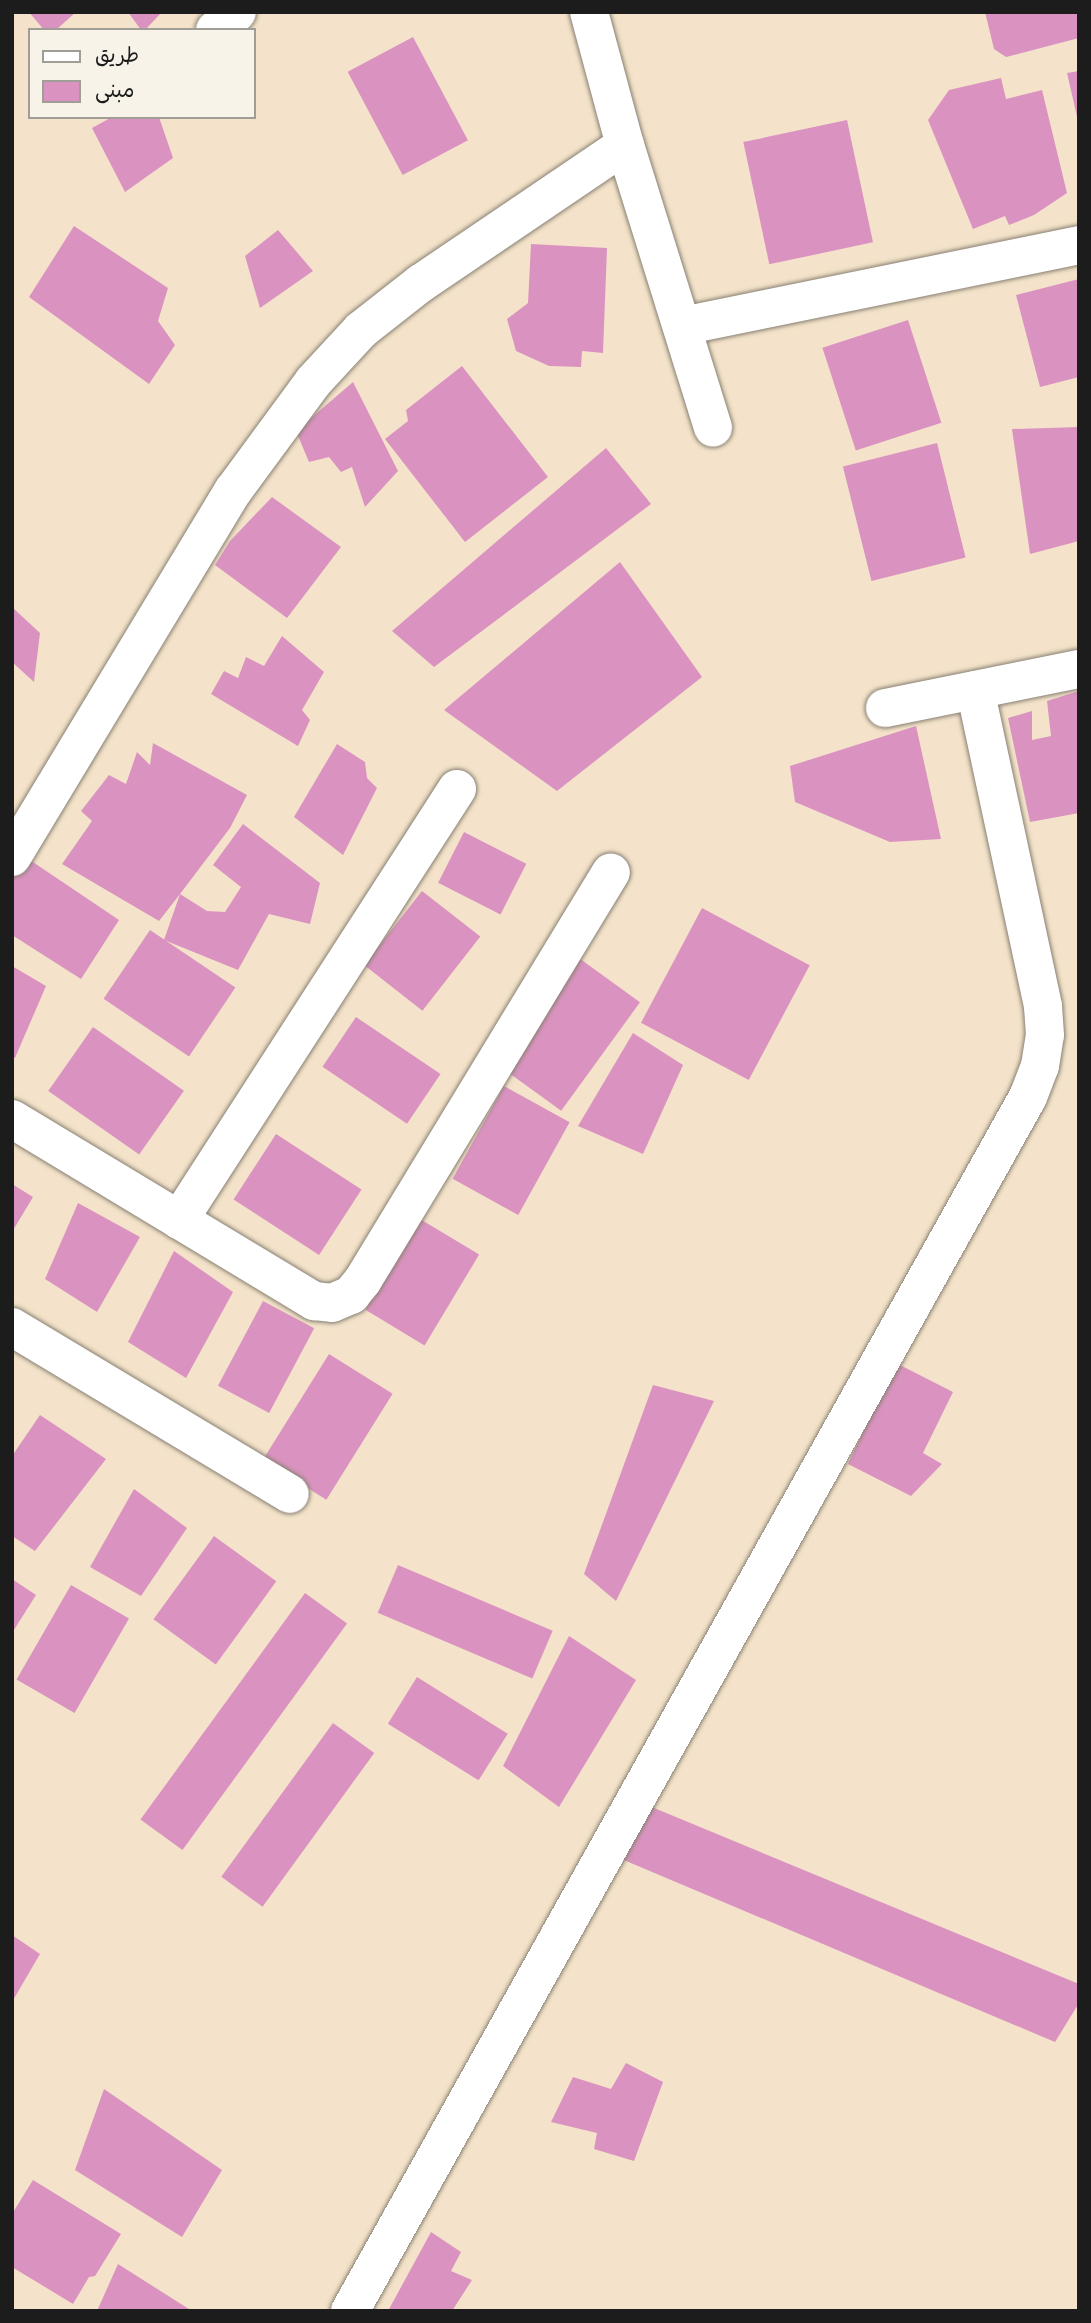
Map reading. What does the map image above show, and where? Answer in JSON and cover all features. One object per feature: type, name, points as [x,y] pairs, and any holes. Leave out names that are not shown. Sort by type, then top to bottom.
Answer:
[{"type":"street","points":[[217,28],[237,12]]},
{"type":"street","points":[[589,12],[625,145],[713,428]]},
{"type":"street","points":[[12,857],[233,491],[313,382],[361,330],[421,284],[625,145]]},
{"type":"street","points":[[682,327],[1079,245]]},
{"type":"street","points":[[885,708],[1079,670]]},
{"type":"street","points":[[350,2311],[1028,1097],[1040,1066],[1045,1035],[1043,1006],[975,690]]},
{"type":"street","points":[[179,1220],[457,789]]},
{"type":"street","points":[[12,1119],[314,1301],[332,1303],[351,1295],[363,1280],[611,872]]},
{"type":"street","points":[[12,1326],[290,1494]]},
{"type":"building","points":[[29,12],[76,12],[58,28],[42,28]]},
{"type":"building","points":[[128,12],[162,12],[147,28],[140,28]]},
{"type":"building","points":[[985,12],[1079,12],[1079,38],[1006,57],[994,49]]},
{"type":"building","points":[[413,37],[468,140],[403,175],[348,72]]},
{"type":"building","points":[[1079,71],[1079,121],[1078,121],[1067,73]]},
{"type":"building","points":[[1001,78],[1006,99],[1042,90],[1067,193],[1034,215],[1009,225],[1005,216],[973,229],[928,120],[949,90]]},
{"type":"building","points":[[108,119],[160,119],[173,158],[125,192],[92,128]]},
{"type":"building","points":[[847,120],[873,242],[769,264],[743,142]]},
{"type":"building","points":[[74,226],[168,288],[158,321],[175,345],[149,384],[29,297]]},
{"type":"building","points":[[278,230],[313,271],[260,308],[245,256]]},
{"type":"building","points":[[531,244],[607,248],[603,353],[582,351],[581,367],[549,366],[516,351],[507,319],[528,303]]},
{"type":"building","points":[[1079,279],[1079,377],[1040,387],[1016,295]]},
{"type":"building","points":[[908,320],[941,423],[856,451],[822,348]]},
{"type":"building","points":[[462,366],[548,477],[465,542],[385,439],[408,421],[406,410]]},
{"type":"building","points":[[353,382],[398,471],[365,507],[352,467],[341,472],[329,457],[309,462],[296,431]]},
{"type":"building","points":[[1079,427],[1079,541],[1030,554],[1012,429]]},
{"type":"building","points":[[937,443],[966,557],[871,581],[843,466]]},
{"type":"building","points":[[606,448],[651,504],[434,667],[392,631]]},
{"type":"building","points":[[272,497],[341,547],[287,618],[215,565],[230,541]]},
{"type":"building","points":[[620,562],[702,677],[557,791],[444,710]]},
{"type":"building","points":[[12,607],[40,633],[34,682],[12,662]]},
{"type":"building","points":[[282,636],[324,672],[302,710],[310,720],[298,746],[211,694],[224,671],[238,678],[246,657],[264,666]]},
{"type":"building","points":[[1079,691],[1079,813],[1030,822],[1008,718],[1032,711],[1032,740],[1051,736],[1047,701]]},
{"type":"building","points":[[916,726],[941,839],[890,842],[795,802],[790,766]]},
{"type":"building","points":[[153,743],[247,795],[230,828],[159,921],[62,864],[92,821],[81,811],[109,775],[126,784],[137,752],[150,765]]},
{"type":"building","points":[[337,744],[365,762],[367,778],[377,788],[343,855],[294,817]]},
{"type":"building","points":[[243,824],[320,883],[310,924],[269,914],[238,970],[164,940],[180,894],[207,911],[225,912],[241,887],[213,865]]},
{"type":"building","points":[[464,832],[526,864],[500,915],[438,883]]},
{"type":"building","points":[[24,856],[119,920],[81,979],[12,935],[12,879]]},
{"type":"building","points":[[422,891],[480,937],[422,1011],[364,965]]},
{"type":"building","points":[[702,908],[810,965],[749,1080],[641,1023]]},
{"type":"building","points":[[150,930],[235,988],[189,1056],[104,999]]},
{"type":"building","points":[[572,953],[640,1002],[561,1111],[493,1061]]},
{"type":"building","points":[[12,966],[46,986],[15,1058],[12,1056]]},
{"type":"building","points":[[356,1017],[441,1074],[407,1124],[322,1067]]},
{"type":"building","points":[[93,1027],[184,1091],[139,1155],[48,1091]]},
{"type":"building","points":[[633,1033],[683,1065],[643,1154],[578,1126]]},
{"type":"building","points":[[504,1086],[570,1122],[518,1215],[453,1179]]},
{"type":"building","points":[[276,1134],[362,1190],[319,1255],[234,1199]]},
{"type":"building","points":[[12,1184],[33,1197],[12,1232]]},
{"type":"building","points":[[78,1203],[140,1237],[97,1312],[45,1279]]},
{"type":"building","points":[[420,1219],[479,1255],[425,1345],[365,1310]]},
{"type":"building","points":[[174,1251],[233,1292],[186,1378],[128,1342]]},
{"type":"building","points":[[263,1301],[314,1328],[269,1413],[218,1386]]},
{"type":"building","points":[[329,1354],[393,1394],[326,1500],[263,1460]]},
{"type":"building","points":[[896,1363],[953,1392],[923,1453],[942,1464],[911,1496],[848,1464]]},
{"type":"building","points":[[653,1385],[714,1401],[616,1601],[584,1574]]},
{"type":"building","points":[[40,1415],[106,1459],[35,1551],[12,1536],[12,1456]]},
{"type":"building","points":[[134,1489],[187,1528],[141,1596],[90,1567]]},
{"type":"building","points":[[214,1536],[276,1581],[216,1665],[153,1619]]},
{"type":"building","points":[[398,1565],[553,1631],[532,1679],[378,1613]]},
{"type":"building","points":[[12,1579],[36,1595],[12,1633]]},
{"type":"building","points":[[71,1585],[129,1618],[75,1713],[16,1679]]},
{"type":"building","points":[[305,1593],[347,1624],[182,1850],[140,1820]]},
{"type":"building","points":[[569,1636],[636,1680],[559,1807],[503,1766]]},
{"type":"building","points":[[417,1677],[508,1734],[479,1780],[388,1724]]},
{"type":"building","points":[[333,1723],[374,1753],[263,1907],[221,1877]]},
{"type":"building","points":[[647,1805],[1079,1984],[1079,2003],[1055,2042],[619,1858]]},
{"type":"building","points":[[12,1935],[40,1954],[12,2002]]},
{"type":"building","points":[[626,2063],[663,2082],[634,2161],[594,2149],[597,2133],[551,2122],[573,2077],[611,2089]]},
{"type":"building","points":[[104,2089],[222,2170],[182,2237],[75,2170]]},
{"type":"building","points":[[33,2180],[121,2234],[95,2276],[89,2277],[73,2304],[12,2267],[12,2214]]},
{"type":"building","points":[[431,2232],[461,2252],[451,2271],[472,2280],[452,2311],[388,2311]]},
{"type":"building","points":[[118,2264],[192,2311],[97,2311]]}]
